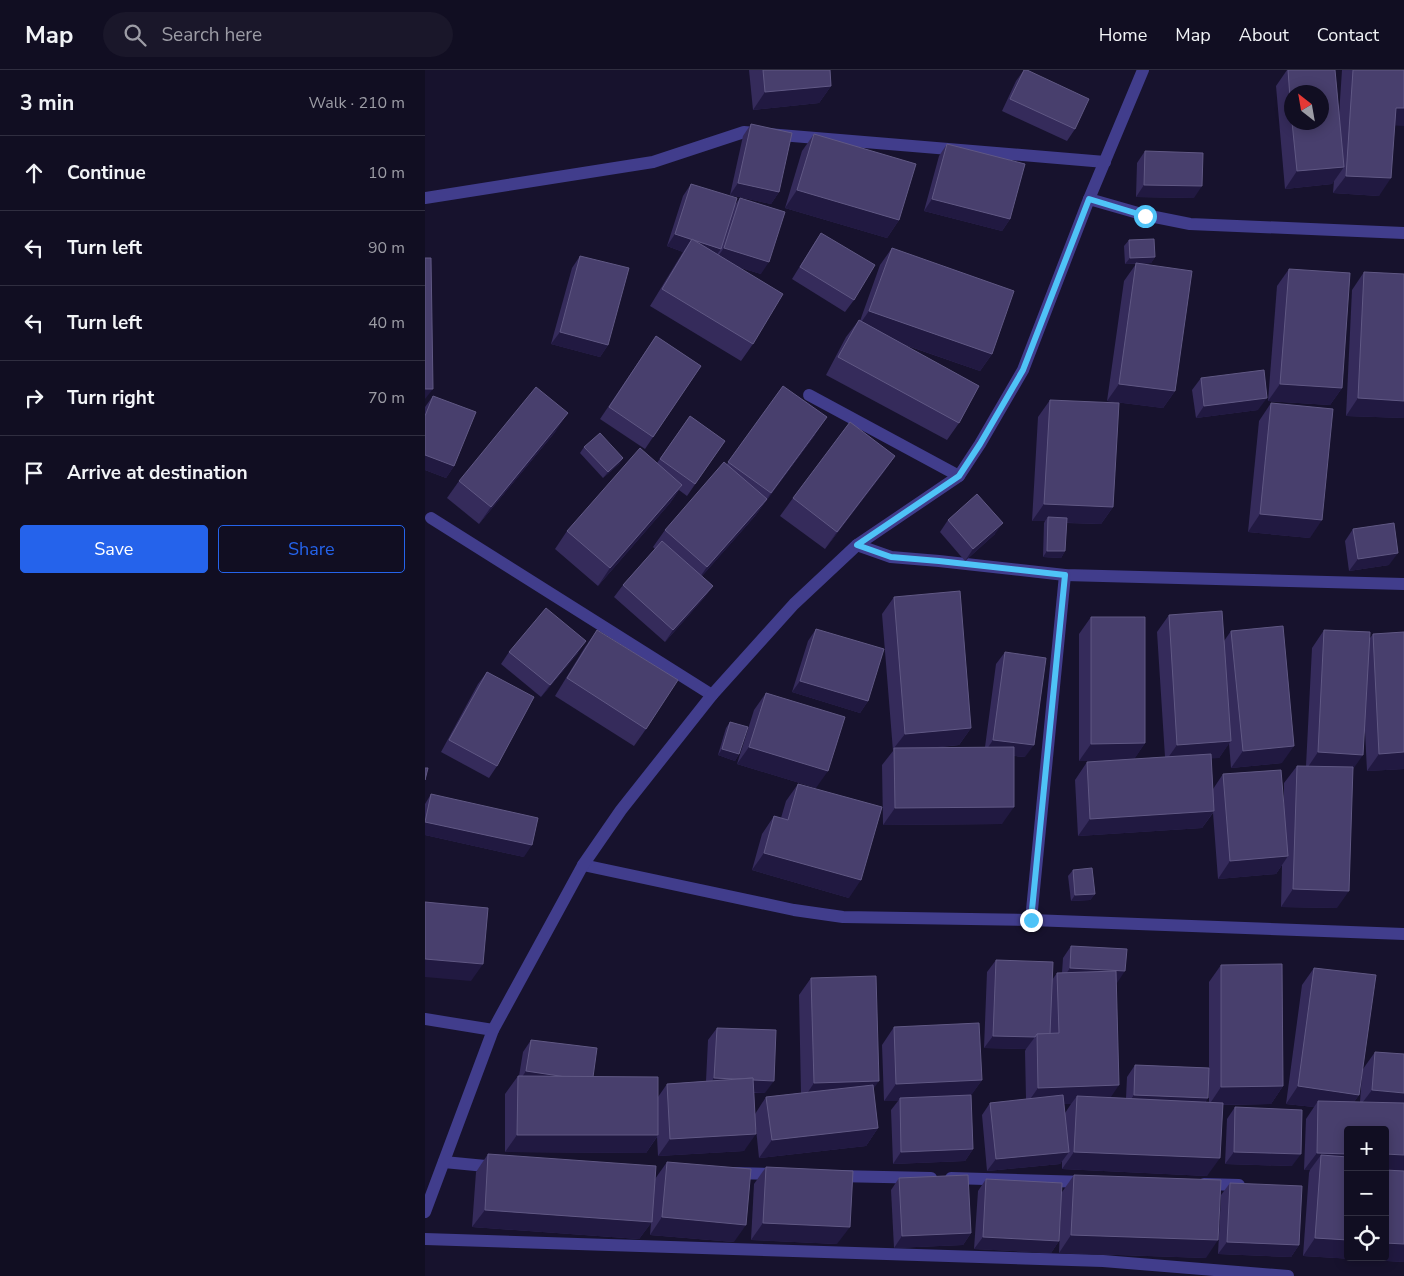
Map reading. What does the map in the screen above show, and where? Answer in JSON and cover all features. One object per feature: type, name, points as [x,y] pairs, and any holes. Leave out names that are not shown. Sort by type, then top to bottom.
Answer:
[{"type":"street","points":[[425,1212],[493,1030],[583,865],[621,810],[712,695],[793,604],[857,545],[959,476],[980,444],[1023,370],[1089,199],[1143,70]]},
{"type":"street","points":[[425,198],[653,162],[744,132],[1105,162]]},
{"type":"street","points":[[1089,199],[1145,216],[1190,224],[1404,233]]},
{"type":"street","points":[[809,394],[959,476]]},
{"type":"street","points":[[431,518],[712,695]]},
{"type":"street","points":[[857,545],[891,557],[1065,575],[1404,584]]},
{"type":"street","points":[[1031,920],[1065,575]]},
{"type":"street","points":[[583,865],[794,910],[843,917],[1031,920],[1404,934]]},
{"type":"street","points":[[425,1019],[493,1030]]},
{"type":"street","points":[[444,1162],[507,1167]]},
{"type":"street","points":[[722,1173],[791,1175]]},
{"type":"street","points":[[821,1176],[1100,1182]]},
{"type":"street","points":[[1189,1184],[1239,1185]]},
{"type":"street","points":[[425,1240],[1103,1261],[1288,1276]]},
{"type":"building","points":[[763,70],[830,70],[831,86],[765,92]]},
{"type":"building","points":[[1024,70],[1089,99],[1075,129],[1010,99]]},
{"type":"building","points":[[1288,70],[1335,70],[1344,167],[1297,171],[1293,130],[1329,130],[1329,85],[1289,85]]},
{"type":"building","points":[[1353,70],[1404,70],[1404,108],[1396,108],[1391,178],[1346,176]]},
{"type":"building","points":[[751,124],[792,133],[779,192],[738,183]]},
{"type":"building","points":[[814,134],[916,164],[899,220],[797,190]]},
{"type":"building","points":[[947,144],[1025,164],[1010,219],[932,199]]},
{"type":"building","points":[[1145,151],[1203,153],[1202,186],[1144,185]]},
{"type":"building","points":[[691,184],[737,198],[721,249],[675,234]]},
{"type":"building","points":[[740,198],[785,212],[769,262],[724,248]]},
{"type":"building","points":[[821,233],[875,265],[854,300],[800,267]]},
{"type":"building","points":[[692,239],[783,294],[753,344],[662,289]]},
{"type":"building","points":[[1154,239],[1155,257],[1130,258],[1129,240]]},
{"type":"building","points":[[892,248],[1014,291],[992,354],[869,311]]},
{"type":"building","points":[[580,256],[629,268],[608,345],[560,332]]},
{"type":"building","points":[[425,258],[431,258],[433,389],[425,389]]},
{"type":"building","points":[[1136,263],[1192,271],[1175,391],[1119,384]]},
{"type":"building","points":[[1289,269],[1350,273],[1342,388],[1280,384]]},
{"type":"building","points":[[1364,272],[1404,274],[1404,401],[1358,398]]},
{"type":"building","points":[[859,320],[979,386],[959,423],[838,357]]},
{"type":"building","points":[[656,336],[701,366],[653,437],[609,407]]},
{"type":"building","points":[[1264,370],[1267,398],[1204,406],[1201,378]]},
{"type":"building","points":[[783,386],[827,417],[771,493],[728,462]]},
{"type":"building","points":[[536,387],[568,413],[491,507],[459,481]]},
{"type":"building","points":[[433,396],[476,412],[454,466],[425,455],[425,416]]},
{"type":"building","points":[[1050,400],[1119,403],[1113,507],[1044,504]]},
{"type":"building","points":[[1271,403],[1333,409],[1322,520],[1260,514]]},
{"type":"building","points":[[690,416],[725,441],[695,484],[660,459]]},
{"type":"building","points":[[850,422],[895,456],[837,532],[793,498]]},
{"type":"building","points":[[600,433],[623,458],[608,472],[584,447]]},
{"type":"building","points":[[640,448],[682,485],[610,568],[567,531]]},
{"type":"building","points":[[724,462],[767,499],[707,567],[665,530]]},
{"type":"building","points":[[977,494],[1003,523],[973,549],[948,520]]},
{"type":"building","points":[[1048,517],[1067,518],[1065,551],[1047,551]]},
{"type":"building","points":[[1394,523],[1398,553],[1358,559],[1353,529]]},
{"type":"building","points":[[662,541],[713,586],[673,630],[623,585]]},
{"type":"building","points":[[960,591],[971,728],[905,734],[894,597]]},
{"type":"building","points":[[546,608],[586,641],[550,685],[509,652]]},
{"type":"building","points":[[1222,611],[1231,741],[1177,745],[1169,615]]},
{"type":"building","points":[[1091,617],[1145,617],[1145,743],[1091,744]]},
{"type":"building","points":[[1283,626],[1294,746],[1243,751],[1231,631]]},
{"type":"building","points":[[816,629],[884,649],[868,701],[800,681]]},
{"type":"building","points":[[597,630],[678,680],[646,729],[567,678]]},
{"type":"building","points":[[1324,630],[1370,632],[1363,755],[1318,752]]},
{"type":"building","points":[[1404,632],[1404,752],[1379,754],[1373,634]]},
{"type":"building","points":[[1005,652],[1046,658],[1034,745],[993,740]]},
{"type":"building","points":[[487,672],[534,697],[497,766],[449,740]]},
{"type":"building","points":[[766,693],[845,717],[828,771],[749,747]]},
{"type":"building","points":[[730,722],[748,727],[739,754],[722,749]]},
{"type":"building","points":[[1014,747],[1014,807],[895,808],[894,748]]},
{"type":"building","points":[[1211,754],[1214,811],[1090,819],[1087,762]]},
{"type":"building","points":[[1297,766],[1353,767],[1349,891],[1293,889]]},
{"type":"building","points":[[425,768],[428,768],[425,780]]},
{"type":"building","points":[[1281,770],[1288,856],[1230,861],[1223,774]]},
{"type":"building","points":[[798,784],[882,807],[861,880],[764,853],[774,816],[788,820]]},
{"type":"building","points":[[431,794],[538,818],[532,845],[425,822]]},
{"type":"building","points":[[1092,868],[1095,894],[1075,895],[1073,870]]},
{"type":"building","points":[[425,902],[488,908],[483,964],[425,959]]},
{"type":"building","points":[[1071,946],[1127,949],[1125,971],[1070,968]]},
{"type":"building","points":[[996,960],[1053,962],[1050,1034],[1037,1034],[1035,1037],[993,1036]]},
{"type":"building","points":[[1282,964],[1283,1086],[1221,1087],[1221,965]]},
{"type":"building","points":[[1314,968],[1376,975],[1359,1095],[1298,1086]]},
{"type":"building","points":[[1116,971],[1119,1085],[1038,1088],[1037,1034],[1059,1033],[1057,973]]},
{"type":"building","points":[[876,976],[879,1081],[814,1083],[811,978]]},
{"type":"building","points":[[979,1023],[982,1080],[896,1084],[894,1027]]},
{"type":"building","points":[[717,1028],[776,1030],[774,1081],[753,1080],[753,1078],[714,1078]]},
{"type":"building","points":[[531,1040],[597,1048],[593,1077],[566,1077],[526,1071]]},
{"type":"building","points":[[1375,1052],[1404,1054],[1404,1093],[1372,1090]]},
{"type":"building","points":[[1135,1065],[1209,1068],[1208,1098],[1134,1095]]},
{"type":"building","points":[[518,1076],[658,1077],[658,1135],[517,1135]]},
{"type":"building","points":[[753,1078],[756,1134],[670,1139],[667,1084]]},
{"type":"building","points":[[873,1085],[878,1128],[772,1140],[766,1097]]},
{"type":"building","points":[[971,1095],[973,1149],[901,1152],[900,1098]]},
{"type":"building","points":[[1063,1095],[1069,1152],[996,1159],[990,1103]]},
{"type":"building","points":[[1077,1096],[1223,1103],[1220,1158],[1074,1152]]},
{"type":"building","points":[[1318,1101],[1404,1103],[1404,1155],[1389,1154],[1389,1126],[1344,1126],[1344,1154],[1317,1153]]},
{"type":"building","points":[[1235,1107],[1302,1110],[1301,1154],[1234,1152]]},
{"type":"building","points":[[488,1154],[656,1166],[652,1222],[485,1210]]},
{"type":"building","points":[[1321,1155],[1344,1157],[1344,1240],[1315,1238]]},
{"type":"building","points":[[667,1162],[751,1169],[746,1225],[662,1217]]},
{"type":"building","points":[[766,1167],[853,1171],[850,1227],[763,1223]]},
{"type":"building","points":[[1389,1170],[1404,1171],[1404,1244],[1389,1243]]},
{"type":"building","points":[[968,1175],[971,1233],[902,1236],[899,1178]]},
{"type":"building","points":[[1074,1175],[1221,1180],[1218,1240],[1071,1235]]},
{"type":"building","points":[[986,1179],[1062,1183],[1059,1241],[983,1237]]},
{"type":"building","points":[[1230,1183],[1302,1186],[1299,1245],[1227,1242]]},
{"type":"route","points":[[1031,920],[1065,575],[891,557],[857,545],[959,476],[1023,370],[1089,199],[1145,216]]}]
